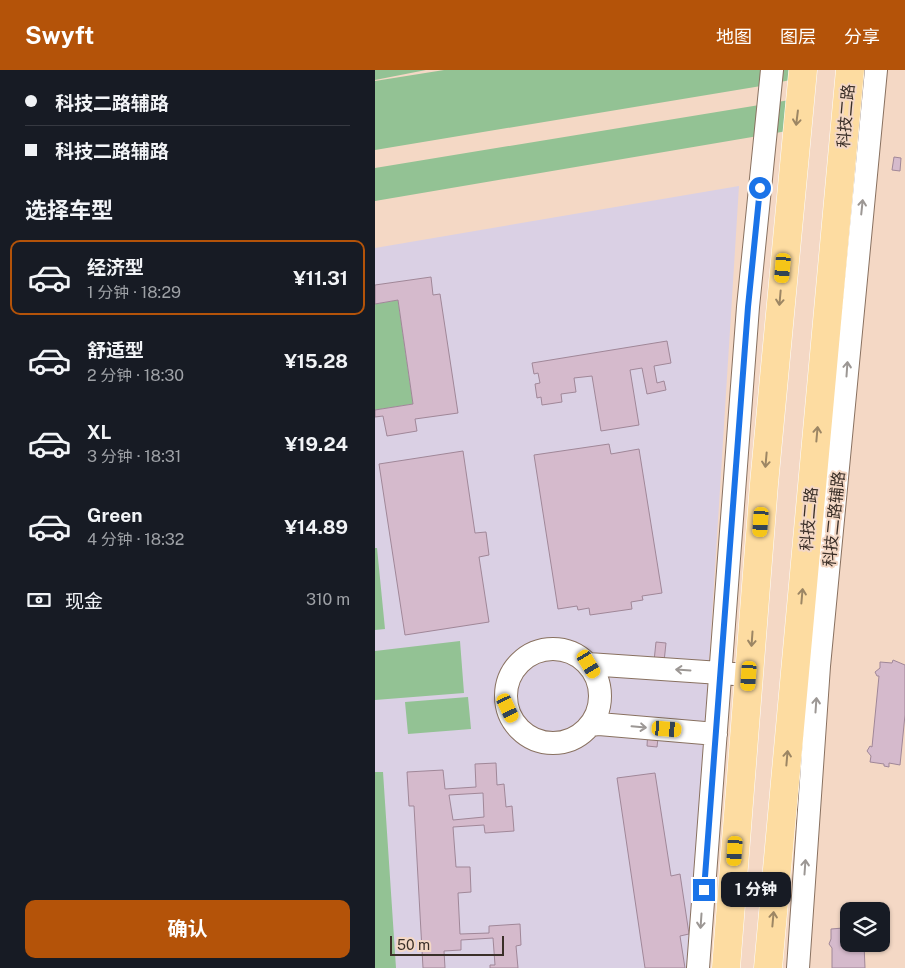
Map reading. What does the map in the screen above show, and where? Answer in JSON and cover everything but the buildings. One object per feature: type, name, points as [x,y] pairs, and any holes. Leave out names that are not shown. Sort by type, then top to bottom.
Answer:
[{"type":"main road","points":[[726,968],[765,474],[803,70]]},
{"type":"main road","name":"科技二路","points":[[768,968],[850,70]]},
{"type":"street","points":[[698,968],[748,307],[772,70]]},
{"type":"street","name":"科技二路辅路","points":[[797,968],[819,666],[876,70]]},
{"type":"street","points":[[545,649],[561,649],[576,654],[589,664],[597,678],[600,694],[598,710],[590,725],[579,735],[566,741],[551,743],[537,740],[524,733],[514,722],[508,708],[506,694],[509,679],[517,665],[529,655],[545,649]]},
{"type":"street","points":[[589,664],[749,676]]},
{"type":"street","points":[[590,725],[599,724],[716,734]]},
{"type":"shaded area","points":[[739,186],[690,968],[375,968],[375,248]]},
{"type":"green space","points":[[375,70],[426,70],[375,80]]},
{"type":"green space","points":[[444,70],[810,70],[810,76],[761,86],[375,150],[375,81]]},
{"type":"green space","points":[[808,97],[805,128],[375,201],[375,168]]},
{"type":"green space","points":[[398,300],[413,404],[375,410],[375,304]]},
{"type":"green space","points":[[375,548],[377,548],[385,629],[375,630]]},
{"type":"green space","points":[[460,641],[464,693],[375,700],[375,651]]},
{"type":"green space","points":[[468,697],[471,729],[408,734],[405,702]]},
{"type":"green space","points":[[375,772],[383,772],[396,968],[375,968]]},
{"type":"route","points":[[704,890],[748,307],[760,188]]}]
